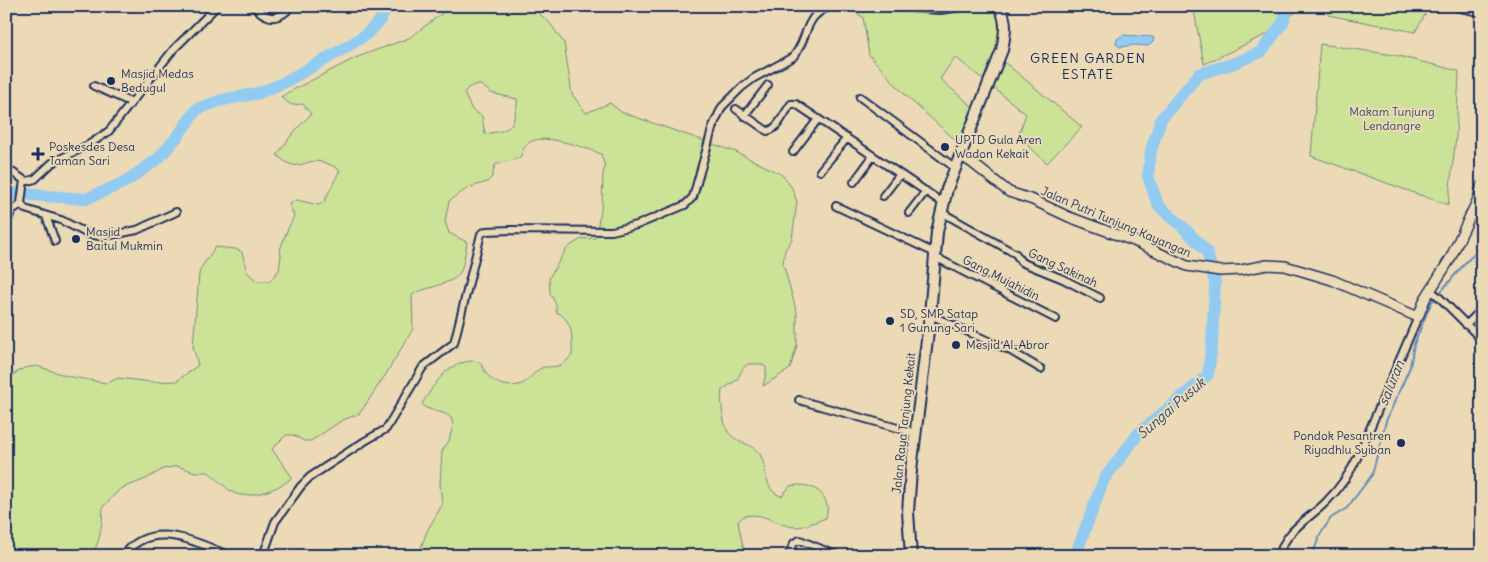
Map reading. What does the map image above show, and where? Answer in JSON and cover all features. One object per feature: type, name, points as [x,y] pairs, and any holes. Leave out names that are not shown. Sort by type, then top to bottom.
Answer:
[{"type":"main road","name":"Jalan Raya Tanjung Kekait","points":[[910,556],[908,512],[915,433],[942,208],[955,169],[1002,50],[1006,31],[1005,18],[999,6]]},
{"type":"street","points":[[24,183],[35,179],[52,162],[90,144],[104,135],[123,114],[130,102],[173,50],[218,6]]},
{"type":"street","points":[[253,6],[273,18],[280,17],[287,11]]},
{"type":"street","points":[[263,556],[275,522],[301,486],[310,477],[386,429],[423,367],[454,342],[481,234],[486,231],[511,230],[612,231],[637,225],[684,205],[693,197],[714,126],[722,107],[754,78],[793,57],[798,52],[809,23],[822,10],[834,6]]},
{"type":"street","points":[[878,6],[940,10],[968,6]]},
{"type":"street","points":[[1456,6],[1482,12]]},
{"type":"street","points":[[736,109],[744,116],[768,85]]},
{"type":"street","points":[[94,86],[130,102]]},
{"type":"street","points":[[860,97],[955,169]]},
{"type":"street","name":"Gang Sakinah","points":[[744,116],[769,132],[774,129],[791,104],[796,104],[926,191],[942,208],[1016,254],[1021,262],[1063,279],[1100,298]]},
{"type":"street","points":[[793,152],[818,119]]},
{"type":"street","points":[[820,171],[847,138]]},
{"type":"street","points":[[854,182],[873,156]]},
{"type":"street","name":"Jalan Putri Tunjung Kayangan","points":[[961,156],[972,162],[1008,192],[1134,241],[1181,264],[1200,269],[1241,270],[1273,264],[1303,270],[1332,280],[1418,317]]},
{"type":"street","points":[[6,168],[24,183]]},
{"type":"street","points":[[883,196],[900,174]]},
{"type":"street","points":[[24,183],[22,202],[26,210],[60,220],[88,234],[99,236],[137,230],[176,212]]},
{"type":"street","points":[[1279,556],[1284,541],[1292,530],[1325,503],[1350,472],[1418,317],[1450,259],[1478,199],[1482,185]]},
{"type":"street","points":[[909,213],[926,191]]},
{"type":"street","points":[[6,224],[12,210],[22,202]]},
{"type":"street","name":"Gang Mujahidin","points":[[836,206],[935,255],[1056,319]]},
{"type":"street","points":[[46,216],[55,240]]},
{"type":"street","points":[[1431,291],[1439,296],[1482,340]]},
{"type":"street","points":[[1466,325],[1482,309]]},
{"type":"street","points":[[930,315],[1009,350],[1041,369]]},
{"type":"street","points":[[799,400],[915,433]]},
{"type":"street","points":[[123,556],[133,546],[150,535],[160,534],[179,537],[231,556]]},
{"type":"street","points":[[788,556],[794,543],[799,540],[828,554],[838,556]]},
{"type":"green space","points":[[452,6],[530,6],[549,22],[564,43],[572,94],[586,113],[610,103],[621,112],[736,152],[784,177],[792,188],[797,202],[792,239],[785,250],[783,263],[797,313],[797,345],[790,369],[763,386],[766,367],[760,364],[748,364],[743,368],[737,380],[722,390],[722,412],[731,436],[753,447],[760,454],[772,490],[782,496],[790,486],[798,485],[813,488],[823,496],[827,510],[826,518],[796,527],[757,515],[742,517],[738,522],[745,556],[418,556],[427,531],[442,505],[440,483],[442,451],[449,441],[453,424],[451,418],[446,414],[426,408],[422,404],[439,378],[457,365],[477,361],[493,380],[503,385],[514,386],[526,382],[540,368],[559,365],[572,355],[571,330],[562,315],[556,312],[556,305],[550,293],[549,278],[570,246],[581,239],[595,238],[602,205],[603,173],[605,167],[601,154],[566,142],[545,139],[528,143],[520,158],[495,165],[492,177],[487,182],[468,188],[449,201],[445,221],[449,233],[467,242],[462,269],[455,278],[412,295],[413,329],[360,413],[341,421],[311,441],[304,441],[293,435],[286,435],[272,449],[292,477],[288,481],[274,489],[257,494],[242,495],[232,492],[208,472],[195,472],[177,466],[163,469],[146,479],[120,489],[103,507],[99,539],[91,556],[6,556],[6,379],[24,368],[37,366],[67,376],[106,383],[118,378],[151,382],[177,381],[198,365],[193,346],[199,274],[215,247],[236,249],[242,252],[247,272],[257,281],[270,281],[279,270],[280,250],[294,216],[289,204],[297,200],[318,205],[324,202],[340,170],[329,164],[315,161],[300,165],[290,164],[277,155],[293,133],[311,114],[303,104],[291,105],[281,97],[355,58],[409,38]],"holes":[[[474,85],[481,85],[491,93],[517,99],[513,120],[504,130],[485,134],[482,116],[472,110],[464,93]]]},
{"type":"green space","points":[[845,6],[993,6],[997,8],[1004,38],[997,56],[1082,127],[1047,163],[1018,136],[1026,114],[955,57],[940,79],[973,107],[961,145],[906,96],[869,55],[863,17]]},
{"type":"green space","points":[[1193,6],[1298,6],[1297,11],[1267,34],[1204,64]]},
{"type":"green space","points":[[1331,6],[1430,6],[1415,32],[1328,15]]},
{"type":"green space","name":"Makam Tunjung Lendangre","points":[[1320,44],[1394,55],[1459,71],[1456,137],[1448,205],[1311,156]]},
{"type":"water","points":[[1123,35],[1153,37],[1154,39],[1148,46],[1120,47],[1116,44],[1117,39]]},
{"type":"waterway","points":[[6,193],[86,199],[125,182],[158,159],[197,109],[222,100],[259,93],[283,83],[364,36],[379,22],[388,6]]},
{"type":"waterway","name":"Sungai Pusuk","points":[[1075,556],[1104,479],[1139,433],[1208,375],[1212,344],[1215,283],[1207,252],[1158,205],[1148,176],[1151,150],[1161,119],[1199,74],[1232,64],[1261,52],[1283,23],[1287,6]]},
{"type":"waterway","name":"saluran","points":[[1312,556],[1320,535],[1331,518],[1347,508],[1372,475],[1386,421],[1410,367],[1414,344],[1431,303],[1467,261],[1482,247]]},
{"type":"place","name":"Masjid Medas Bedugul","points":[[111,81]]},
{"type":"place","name":"UPTD Gula Aren Wadon Kekait","points":[[945,147]]},
{"type":"place","name":"Poskesdes Desa Taman Sari","points":[[38,154]]},
{"type":"place","name":"Masjid Baitul Mukmin","points":[[76,239]]},
{"type":"place","name":"SD, SMP Satap 1 Gunung Sari","points":[[890,321]]},
{"type":"place","name":"Mesjid Al-Abror","points":[[956,345]]},
{"type":"place","name":"Pondok Pesantren Riyadhlu Syiban","points":[[1401,443]]},
{"type":"district","name":"GREEN GARDEN ESTATE","points":[[1088,66]]}]
